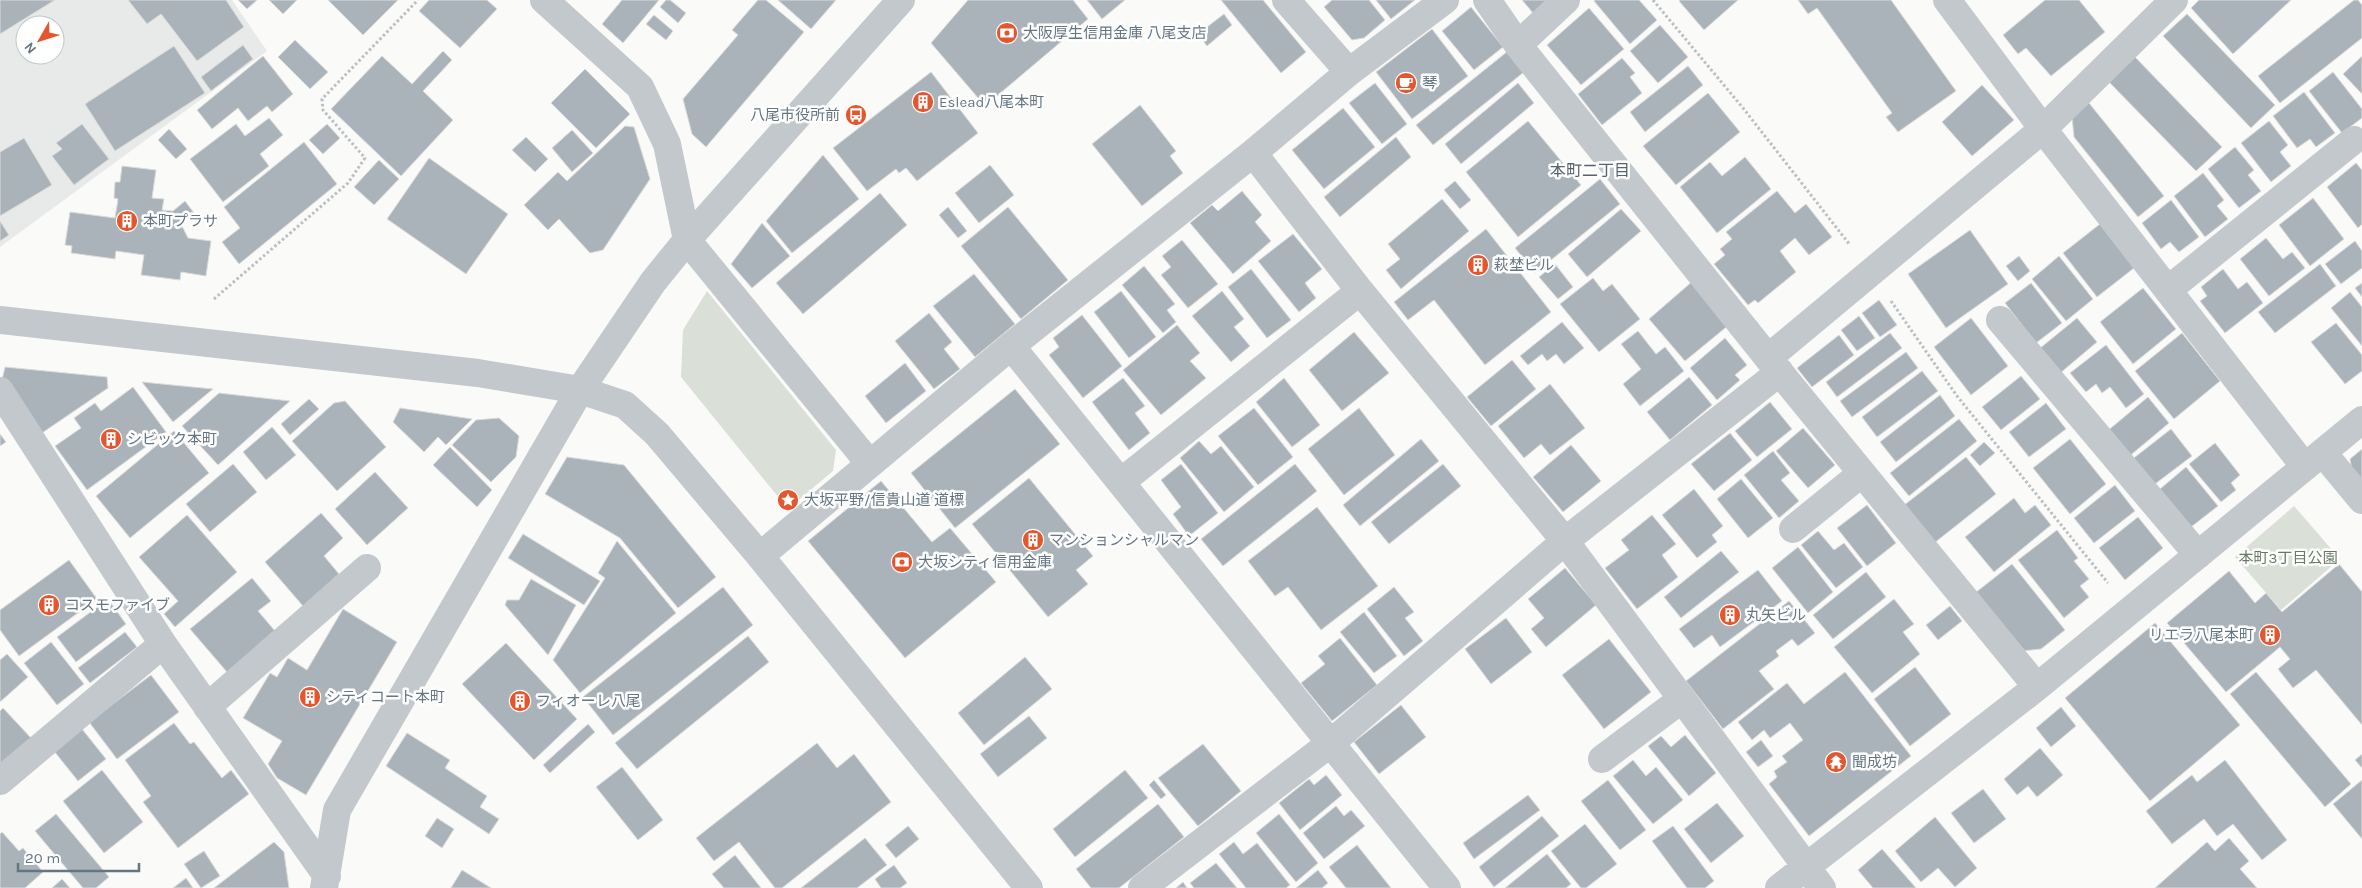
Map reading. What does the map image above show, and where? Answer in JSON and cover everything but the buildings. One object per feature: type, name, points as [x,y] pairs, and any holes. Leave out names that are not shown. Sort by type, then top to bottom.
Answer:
[{"type":"street","points":[[544,0],[640,87],[667,144],[687,240],[870,464]]},
{"type":"street","points":[[326,882],[337,810],[580,390],[653,282],[687,240],[901,0]]},
{"type":"street","points":[[1286,0],[1349,72]]},
{"type":"street","points":[[760,556],[1011,346],[1253,153],[1349,72],[1445,0]]},
{"type":"street","points":[[1486,0],[1518,45],[1774,365],[2037,687]]},
{"type":"street","points":[[1518,45],[1566,0]]},
{"type":"street","points":[[1947,0],[2043,129],[2169,289],[2314,460],[2362,500]]},
{"type":"street","points":[[1142,888],[1332,742],[1565,541],[1774,365],[1871,272],[2043,129],[2174,0]]},
{"type":"street","points":[[2169,289],[2354,140]]},
{"type":"street","points":[[1253,153],[1360,291],[1565,541],[1822,888]]},
{"type":"street","points":[[1121,482],[1360,291]]},
{"type":"street","points":[[0,320],[478,373],[580,390],[625,405],[657,434],[760,556],[1028,888]]},
{"type":"street","points":[[2000,320],[2198,555]]},
{"type":"street","points":[[1011,346],[1332,742],[1447,888]]},
{"type":"street","points":[[0,391],[163,644],[208,707],[326,882]]},
{"type":"street","points":[[1779,888],[2037,687],[2362,420]]},
{"type":"street","points":[[1793,529],[1862,472]]},
{"type":"street","points":[[208,707],[367,568]]},
{"type":"street","points":[[0,781],[163,644]]},
{"type":"street","points":[[1602,759],[1682,699]]},
{"type":"path","points":[[214,299],[348,183],[365,158],[323,110],[322,98],[418,0]]},
{"type":"path","points":[[1653,0],[1743,108],[1871,272],[1957,396],[2130,611]]},
{"type":"shaded area","points":[[0,0],[232,0],[267,51],[0,247]]},
{"type":"green space","points":[[707,291],[836,450],[833,471],[788,509],[681,377],[683,330]]},
{"type":"green space","name":"本町3丁目公園","points":[[2294,506],[2340,559],[2281,610],[2235,557]]},
{"type":"place","name":"大阪厚生信用金庫 八尾支店","points":[[1007,33]]},
{"type":"place","name":"琴","points":[[1406,83]]},
{"type":"place","name":"Eslead八尾本町","points":[[923,102]]},
{"type":"place","name":"八尾市役所前","points":[[856,115]]},
{"type":"place","name":"本町プラサ","points":[[127,221]]},
{"type":"place","name":"萩埜ビル","points":[[1478,265]]},
{"type":"place","name":"シビック本町","points":[[111,439]]},
{"type":"place","name":"大坂平野/信貴山道 道標","points":[[788,500]]},
{"type":"place","name":"マンションシャルマン","points":[[1033,540]]},
{"type":"place","name":"大坂シティ信用金庫","points":[[902,562]]},
{"type":"place","name":"コスモファイブ","points":[[49,605]]},
{"type":"place","name":"丸矢ビル","points":[[1730,615]]},
{"type":"place","name":"リエラ八尾本町","points":[[2270,635]]},
{"type":"place","name":"シティコート本町","points":[[310,697]]},
{"type":"place","name":"フィオーレ八尾","points":[[520,701]]},
{"type":"place","name":"聞成坊","points":[[1836,762]]},
{"type":"district","name":"本町二丁目","points":[[1590,170]]}]
